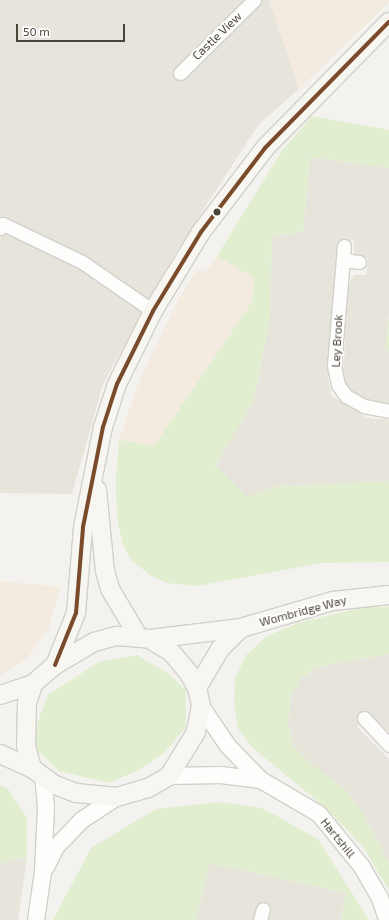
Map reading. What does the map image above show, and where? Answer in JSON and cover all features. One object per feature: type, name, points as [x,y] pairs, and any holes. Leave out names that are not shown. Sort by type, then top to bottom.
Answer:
[{"type":"main road","points":[[55,665],[76,613],[83,527],[96,471],[102,428],[117,384],[153,311],[201,232],[265,148],[389,22]]},
{"type":"main road","points":[[0,754],[38,772],[55,785],[76,793],[117,798],[148,788],[168,776],[196,732],[201,706],[197,688],[188,672],[172,653],[144,638],[110,589],[105,571],[96,471]]},
{"type":"main road","name":"Wombridge Way","points":[[33,684],[55,665],[94,642],[117,636],[144,638],[241,628],[333,601],[389,595]]},
{"type":"main road","name":"Wombridge Way","points":[[197,688],[220,649],[241,628]]},
{"type":"main road","points":[[0,695],[33,684]]},
{"type":"main road","points":[[33,684],[27,703],[25,722],[26,746],[38,772]]},
{"type":"street","name":"Castle View","points":[[180,73],[254,0]]},
{"type":"street","points":[[1,225],[82,262],[153,311]]},
{"type":"street","name":"Ley Brook","points":[[344,246],[334,366],[338,386],[346,396],[364,406],[389,411]]},
{"type":"street","points":[[343,260],[359,262]]},
{"type":"street","name":"Hartshill","points":[[201,706],[228,746],[261,780],[319,814],[362,867],[380,898],[387,920]]},
{"type":"street","points":[[364,718],[389,744]]},
{"type":"street","points":[[36,920],[43,872],[46,808],[38,772]]},
{"type":"street","name":"Hartshill","points":[[168,776],[221,774],[261,780]]},
{"type":"street","points":[[43,872],[56,847],[82,820],[117,798]]},
{"type":"shaded area","points":[[0,0],[269,0],[299,89],[259,124],[174,255],[103,384],[72,494],[0,493]]},
{"type":"shaded area","points":[[269,0],[389,0],[389,2],[299,89]]},
{"type":"shaded area","points":[[310,157],[389,168],[389,315],[385,350],[389,351],[389,404],[374,403],[352,393],[342,380],[349,283],[354,275],[366,275],[368,258],[354,257],[354,241],[341,240],[328,378],[331,395],[367,418],[389,420],[389,481],[274,487],[246,497],[215,466],[254,400],[270,317],[272,236],[303,232]]},
{"type":"shaded area","points":[[217,256],[254,278],[252,302],[154,446],[119,440],[139,381],[180,296],[198,269],[206,272]]},
{"type":"shaded area","points":[[0,581],[60,587],[49,628],[28,657],[0,676]]},
{"type":"shaded area","points":[[389,654],[389,732],[369,713],[357,727],[389,759],[389,863],[365,817],[293,746],[288,724],[291,696],[300,679],[317,667]]},
{"type":"shaded area","points":[[27,857],[18,920],[0,920],[0,866],[11,859]]},
{"type":"shaded area","points":[[210,863],[346,893],[341,920],[196,920]]},
{"type":"green space","points":[[312,116],[389,130],[389,168],[310,157],[303,232],[272,236],[270,317],[254,400],[215,466],[246,497],[274,487],[389,481],[389,562],[322,563],[197,586],[167,583],[150,575],[131,560],[123,544],[117,519],[116,477],[119,440],[154,446],[252,302],[254,278],[217,256],[281,152]]},
{"type":"green space","points":[[389,315],[389,351],[385,350]]},
{"type":"green space","points":[[363,607],[389,607],[389,654],[316,667],[300,679],[291,696],[288,724],[293,746],[314,766],[347,791],[365,817],[389,863],[389,890],[363,847],[327,809],[252,747],[238,729],[234,700],[235,679],[246,655],[267,636],[298,623]]},
{"type":"green space","points":[[137,655],[169,674],[186,690],[186,727],[164,753],[139,770],[109,783],[59,771],[35,748],[38,721],[48,695],[99,662]]},
{"type":"green space","points":[[0,785],[8,789],[27,818],[27,857],[11,859],[0,866]]},
{"type":"green space","points":[[220,802],[262,808],[318,839],[369,920],[341,920],[346,893],[210,863],[196,920],[53,920],[91,848],[156,809]]},
{"type":"transit line","points":[[55,665],[76,613],[83,527],[103,427],[117,384],[153,311],[201,232],[265,148],[389,22]]}]
